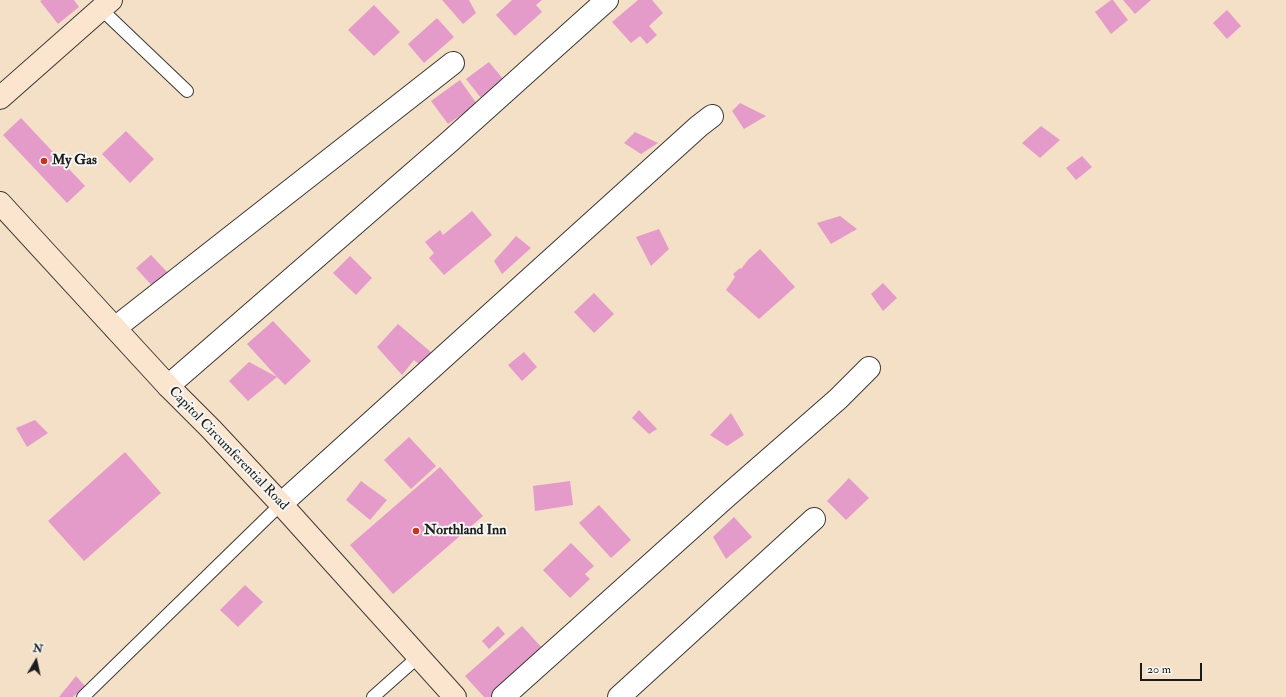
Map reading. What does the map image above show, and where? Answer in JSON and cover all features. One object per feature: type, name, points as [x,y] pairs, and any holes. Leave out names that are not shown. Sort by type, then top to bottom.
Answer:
[{"type":"main road","points":[[0,98],[106,4]]},
{"type":"main road","name":"Capitol Circumferential Road","points":[[0,203],[168,386],[281,504],[455,697]]},
{"type":"street","points":[[168,386],[448,143],[607,0]]},
{"type":"street","points":[[114,328],[453,63]]},
{"type":"street","points":[[281,504],[699,126],[712,116]]},
{"type":"street","points":[[503,697],[727,496],[838,399],[869,368]]},
{"type":"street","points":[[619,697],[814,519]]},
{"type":"lane","points":[[106,4],[187,91]]},
{"type":"lane","points":[[83,697],[281,504]]},
{"type":"lane","points":[[373,697],[418,657]]},
{"type":"building","points":[[74,0],[79,7],[58,24],[40,1]]},
{"type":"building","points":[[442,0],[469,0],[476,13],[463,24]]},
{"type":"building","points":[[512,0],[542,0],[536,5],[542,12],[515,36],[496,15]]},
{"type":"building","points":[[638,0],[652,0],[663,13],[649,26],[657,35],[647,44],[640,36],[631,43],[612,22]]},
{"type":"building","points":[[1113,0],[1128,20],[1111,34],[1095,12]]},
{"type":"building","points":[[1123,0],[1151,0],[1135,14]]},
{"type":"building","points":[[374,5],[400,32],[374,56],[348,30]]},
{"type":"building","points":[[1227,10],[1241,26],[1227,39],[1213,23]]},
{"type":"building","points":[[437,18],[454,37],[424,63],[408,44]]},
{"type":"building","points":[[489,62],[504,80],[481,98],[466,79]]},
{"type":"building","points":[[460,80],[477,104],[448,124],[431,101]]},
{"type":"building","points":[[740,103],[766,116],[744,129],[732,111]]},
{"type":"building","name":"My Gas","points":[[21,118],[85,186],[67,203],[3,135]]},
{"type":"building","points":[[1041,126],[1060,140],[1040,158],[1022,143]]},
{"type":"building","points":[[126,131],[154,159],[130,183],[102,154]]},
{"type":"building","points":[[635,132],[658,143],[641,154],[624,143]]},
{"type":"building","points":[[1082,156],[1092,167],[1076,180],[1066,168]]},
{"type":"building","points":[[472,211],[492,235],[444,275],[429,258],[434,253],[425,242],[440,230],[443,235]]},
{"type":"building","points":[[840,216],[857,229],[831,244],[817,223]]},
{"type":"building","points":[[659,229],[669,249],[651,266],[636,237]]},
{"type":"building","points":[[516,236],[531,248],[502,274],[494,261]]},
{"type":"building","points":[[760,249],[795,287],[759,319],[726,290],[735,277],[733,274],[740,268],[741,269]]},
{"type":"building","points":[[151,255],[169,274],[154,288],[136,268]]},
{"type":"building","points":[[350,256],[372,278],[356,295],[333,273]]},
{"type":"building","points":[[883,283],[897,298],[883,311],[871,294]]},
{"type":"building","points":[[594,293],[614,314],[594,333],[574,312]]},
{"type":"building","points":[[273,321],[311,361],[285,385],[247,344]]},
{"type":"building","points":[[398,324],[432,353],[420,365],[414,360],[402,375],[377,347]]},
{"type":"building","points":[[524,352],[537,367],[522,381],[508,365]]},
{"type":"building","points":[[249,362],[277,377],[248,401],[229,381]]},
{"type":"building","points":[[639,410],[657,429],[649,434],[632,418]]},
{"type":"building","points":[[731,413],[744,435],[727,446],[710,435]]},
{"type":"building","points":[[35,420],[48,433],[27,447],[16,428]]},
{"type":"building","points":[[409,437],[436,466],[411,489],[384,460]]},
{"type":"building","points":[[125,452],[161,493],[84,561],[48,521]]},
{"type":"building","name":"Northland Inn","points":[[440,467],[483,516],[393,594],[350,545]]},
{"type":"building","points":[[849,478],[869,498],[846,520],[827,501]]},
{"type":"building","points":[[361,481],[387,500],[370,520],[346,500]]},
{"type":"building","points":[[570,481],[573,505],[535,511],[533,486]]},
{"type":"building","points":[[599,505],[631,540],[611,558],[579,523]]},
{"type":"building","points":[[734,517],[752,537],[726,559],[713,537]]},
{"type":"building","points":[[571,543],[594,566],[585,574],[590,579],[570,598],[543,570]]},
{"type":"building","points":[[245,585],[263,602],[238,627],[220,610]]},
{"type":"building","points":[[498,626],[505,634],[489,649],[482,641]]},
{"type":"building","points":[[522,626],[544,650],[490,697],[484,697],[465,676]]},
{"type":"building","points":[[76,676],[85,686],[73,697],[59,697]]},
{"type":"place","name":"My Gas","points":[[44,161]]},
{"type":"place","name":"Northland Inn","points":[[416,531]]}]
